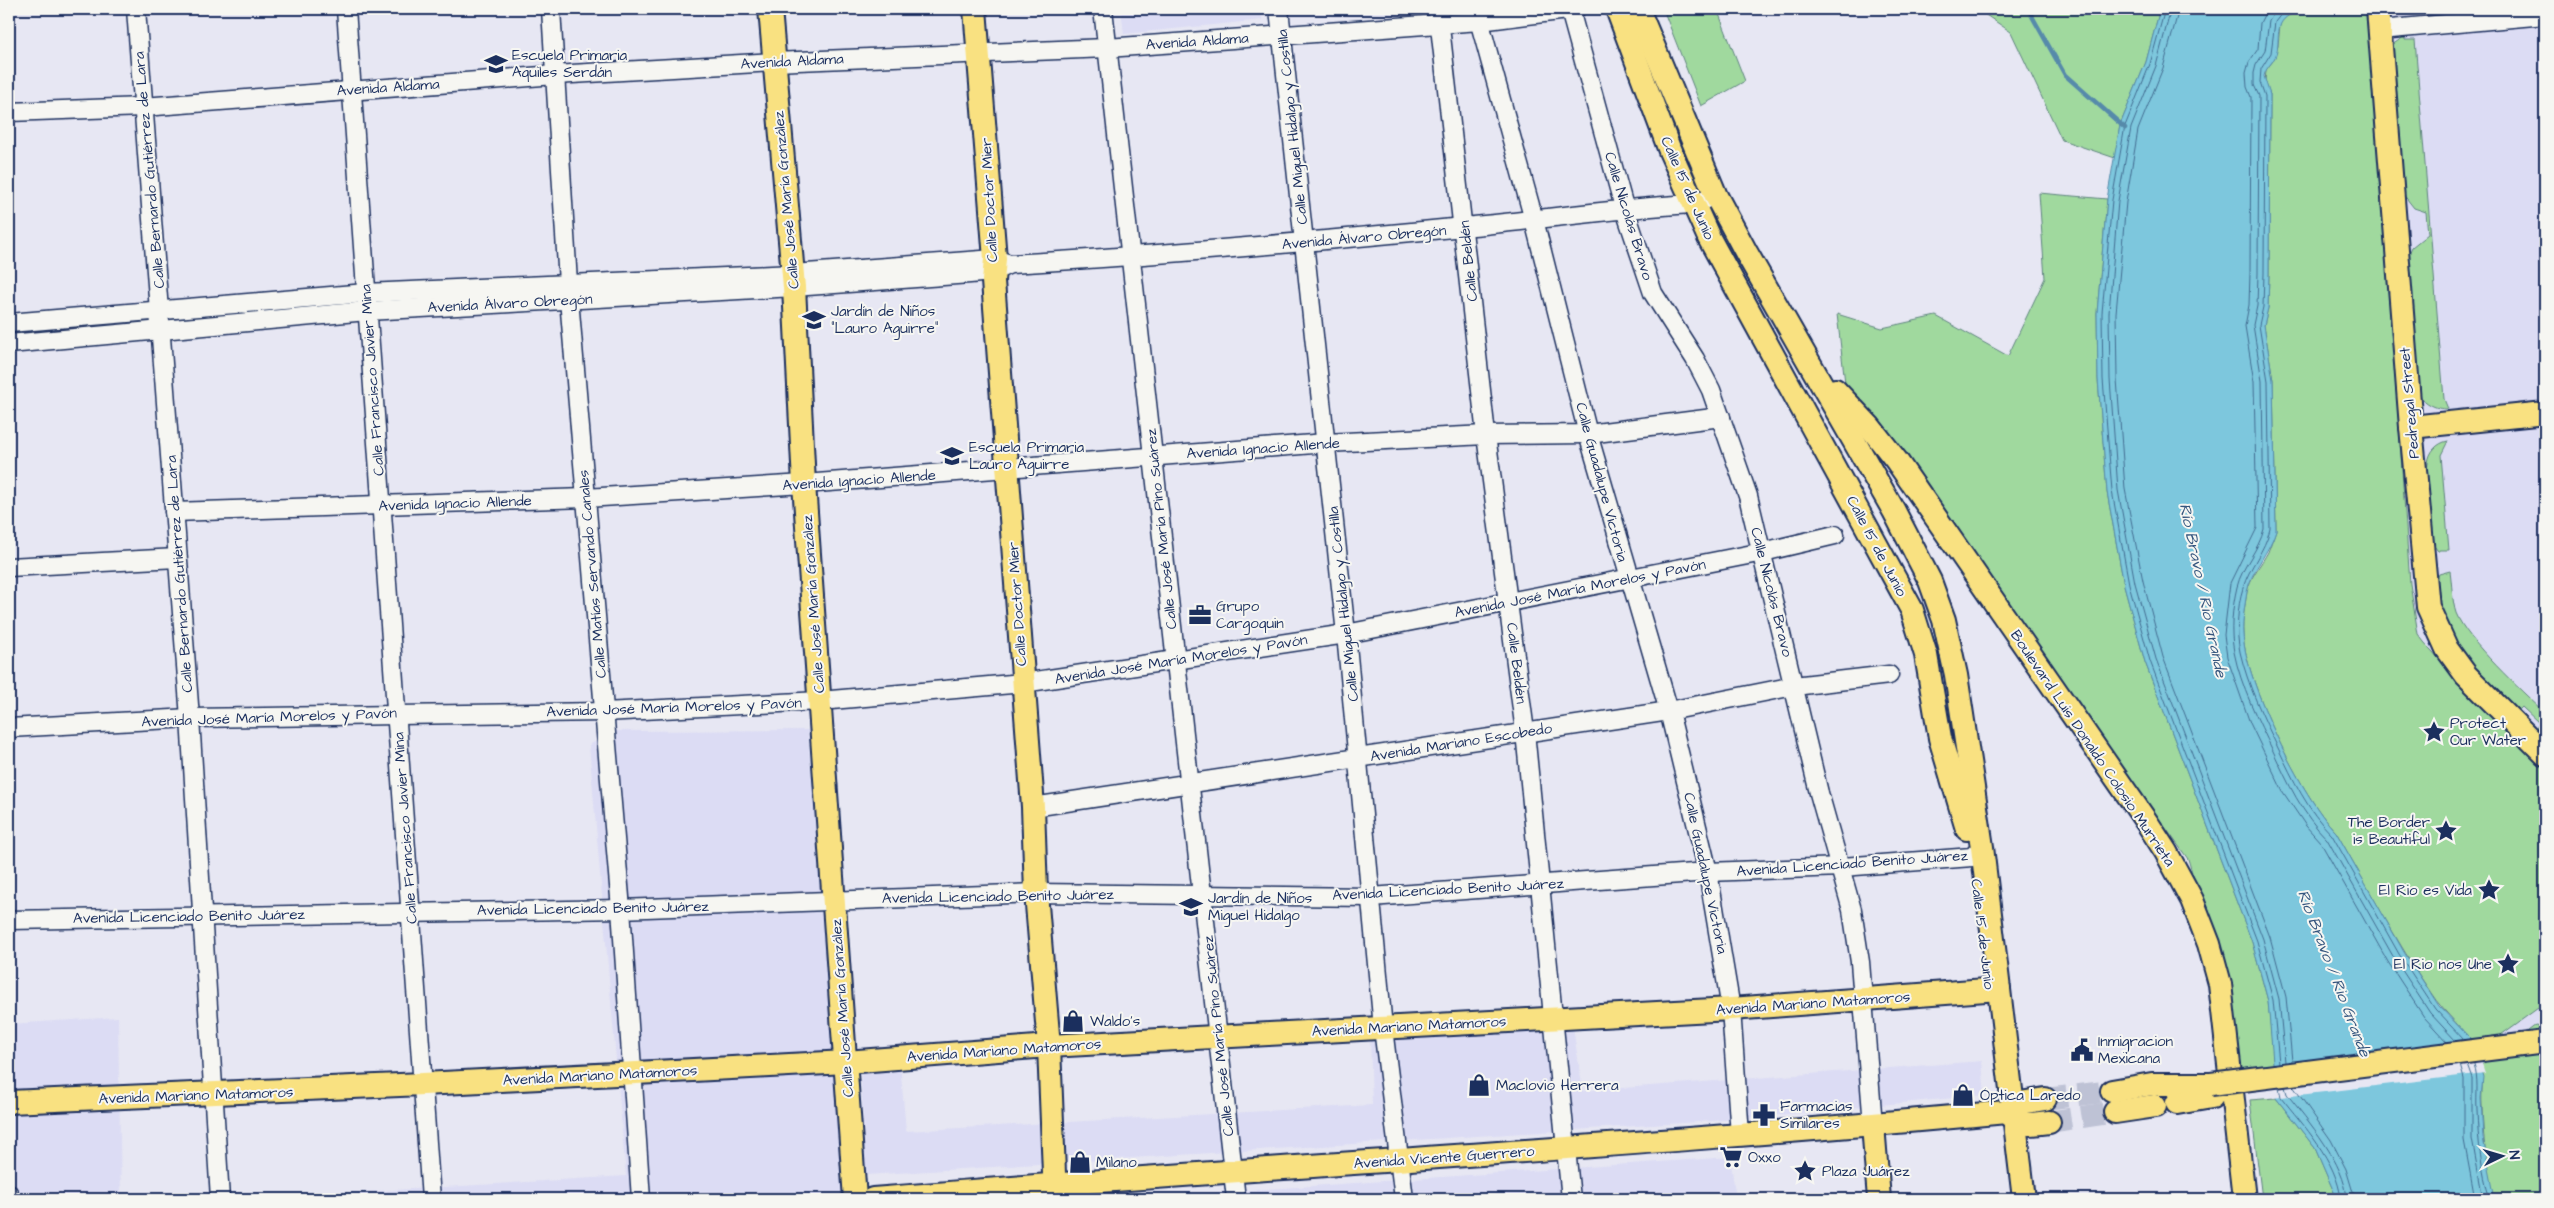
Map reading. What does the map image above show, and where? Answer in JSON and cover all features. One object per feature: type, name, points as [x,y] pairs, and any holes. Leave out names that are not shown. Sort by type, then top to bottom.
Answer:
[{"type":"main road","name":"Calle José María González","points":[[770,9],[793,280],[804,484],[855,1199]]},
{"type":"main road","name":"Calle Doctor Mier","points":[[975,9],[999,265],[1008,470],[1032,807],[1036,893],[1049,1046],[1055,1191]]},
{"type":"main road","name":"Calle 15 de Junio","points":[[1617,9],[1670,151],[1693,204],[1748,310],[1912,610],[1926,655],[1940,738],[1965,820],[1977,852]]},
{"type":"main road","name":"Calle 15 de Junio","points":[[1638,9],[1716,196],[1894,511],[1930,581],[1950,643],[2024,1199]]},
{"type":"main road","name":"Pedregal Street","points":[[2379,19],[2411,427],[2428,607],[2435,627],[2447,649],[2466,675],[2545,754]]},
{"type":"main road","points":[[1748,310],[1814,368]]},
{"type":"main road","name":"Boulevard Luis Donaldo Colosio Murrieta","points":[[1814,368],[1870,427],[1920,495],[2148,824],[2166,852],[2192,900],[2209,944],[2221,992],[2244,1199]]},
{"type":"main road","points":[[2411,427],[2545,414]]},
{"type":"main road","points":[[1894,511],[1920,495]]},
{"type":"main road","name":"Avenida Mariano Matamoros","points":[[9,1102],[214,1094],[846,1062],[1049,1046],[1731,1009],[1995,989]]},
{"type":"main road","points":[[2545,1042],[2212,1091],[2166,1104],[2114,1102],[2152,1084],[2212,1091],[2545,1056]]},
{"type":"main road","points":[[2045,1099],[2020,1103],[2012,1113],[2022,1125],[2048,1122]]},
{"type":"main road","name":"Avenida Vicente Guerrero","points":[[873,1199],[1055,1191],[1233,1171],[1399,1161],[2012,1113]]},
{"type":"main road","name":"Calle Nicolás Bravo","points":[[1873,1125],[1879,1199]]},
{"type":"street","name":"Calle Bernardo Gutiérrez de Lara","points":[[136,9],[162,329],[190,718],[220,1199]]},
{"type":"street","name":"Calle Francisco Javier Mina","points":[[346,9],[431,1199]]},
{"type":"street","name":"Calle Matías Servando Canales","points":[[551,9],[569,292],[621,909],[641,1199]]},
{"type":"street","name":"Calle José María Pino Suárez","points":[[1103,9],[1236,1199]]},
{"type":"street","name":"Calle Miguel Hidalgo y Costilla","points":[[1279,9],[1359,758],[1383,1028],[1404,1199]]},
{"type":"street","name":"Avenida Aldama","points":[[9,112],[143,107],[555,75],[774,62],[1107,48],[1281,35],[1438,16],[1573,10]]},
{"type":"street","name":"Calle Nicolás Bravo","points":[[1573,10],[1624,207],[1653,293],[1695,359],[1721,417],[1748,496],[1819,793],[1842,867],[1852,910],[1863,999],[1873,1125]]},
{"type":"street","name":"Calle Guadalupe Victoria","points":[[1478,15],[1534,220],[1588,434],[1629,578],[1670,711],[1708,872],[1731,1009],[1740,1135]]},
{"type":"street","points":[[2379,19],[2545,15]]},
{"type":"street","name":"Calle Beldén","points":[[1438,16],[1464,227],[1486,435],[1525,732],[1542,885],[1571,1199]]},
{"type":"street","name":"Avenida Álvaro Obregón","points":[[9,344],[569,292],[793,280],[1304,243],[1534,220],[1624,207],[1693,204],[1716,196]]},
{"type":"street","name":"Avenida Álvaro Obregón","points":[[9,323],[366,293],[569,292]]},
{"type":"street","name":"Avenida Ignacio Allende","points":[[174,512],[586,498],[1008,470],[1326,443],[1486,435],[1588,434],[1721,417]]},
{"type":"street","name":"Avenida José María Morelos y Pavón","points":[[9,728],[190,718],[396,713],[604,712],[820,701],[1023,683],[1346,634],[1762,552],[1835,535]]},
{"type":"street","points":[[9,567],[177,558]]},
{"type":"street","name":"Avenida Mariano Escobedo","points":[[1032,807],[1670,711],[1794,686],[1890,675]]},
{"type":"street","name":"Avenida Licenciado Benito Juárez","points":[[9,920],[621,909],[1036,893],[1372,897],[1708,872],[1842,867],[1977,852]]},
{"type":"street","points":[[9,1194],[9,1199]]},
{"type":"shaded area","points":[[1121,9],[1261,9],[1262,20],[1124,34]]},
{"type":"shaded area","points":[[2294,9],[2545,9],[2545,1199],[2495,1199],[2283,746],[2268,308],[2268,148],[2270,95]]},
{"type":"shaded area","points":[[808,730],[844,1199],[245,1199],[626,1176],[589,745],[615,731]]},
{"type":"shaded area","points":[[118,1017],[121,1199],[9,1199],[9,1024]]},
{"type":"shaded area","points":[[1572,1021],[1583,1091],[1982,1061],[1985,1095],[1714,1121],[866,1175],[860,1064],[900,1063],[906,1131],[1372,1105],[1370,1035]]},
{"type":"shaded area","points":[[1730,1157],[1736,1199],[1123,1199]]},
{"type":"green space","points":[[1663,9],[1717,9],[1745,81],[1701,106]]},
{"type":"green space","points":[[1977,9],[2160,9],[2146,62],[2120,125],[2115,158],[2062,140],[2011,32]]},
{"type":"green space","points":[[2294,9],[2366,9],[2386,242],[2410,584],[2418,634],[2462,685],[2545,766],[2545,1003],[2476,1053],[2462,1029],[2436,1001],[2394,933],[2336,832],[2322,816],[2307,793],[2277,738],[2264,708],[2246,655],[2243,629],[2248,587],[2268,552],[2276,530],[2273,380],[2264,325],[2268,308],[2269,273],[2270,95],[2265,82],[2266,70],[2273,61],[2278,46],[2280,24],[2285,17],[2294,12]]},
{"type":"green space","points":[[2405,36],[2405,40],[2415,40],[2444,399],[2448,409],[2431,405],[2424,401],[2419,394],[2408,256],[2412,247],[2428,234],[2426,212],[2414,208],[2403,194],[2392,45]]},
{"type":"green space","points":[[2039,193],[2107,199],[2097,313],[2098,379],[2107,492],[2124,585],[2145,662],[2252,942],[2268,1001],[2274,1088],[2236,1093],[2217,955],[2188,859],[1845,383],[1837,314],[1882,328],[1936,316],[2008,356],[2045,278]]},
{"type":"green space","points":[[2448,441],[2441,455],[2449,550],[2438,550],[2434,545],[2427,471],[2430,455],[2434,449]]},
{"type":"green space","points":[[2450,571],[2456,613],[2462,624],[2496,665],[2545,713],[2545,740],[2535,729],[2539,723],[2522,707],[2517,712],[2505,701],[2475,668],[2448,629],[2439,609],[2436,591],[2439,574]]},
{"type":"green space","points":[[2535,1025],[2545,1027],[2545,1199],[2495,1199],[2486,1153],[2482,1117],[2482,1076],[2480,1066]]},
{"type":"green space","points":[[2276,1098],[2315,1148],[2337,1199],[2262,1199],[2250,1100]]},
{"type":"water","name":"Río Bravo / Rio Grande","points":[[2160,9],[2294,9],[2292,14],[2286,17],[2280,26],[2276,55],[2264,76],[2270,95],[2269,273],[2268,308],[2264,325],[2273,380],[2276,530],[2270,546],[2252,576],[2247,592],[2243,629],[2246,655],[2264,708],[2277,738],[2307,793],[2322,816],[2336,832],[2404,952],[2439,1006],[2471,1039],[2483,1077],[2481,1098],[2483,1138],[2495,1199],[2337,1199],[2315,1148],[2276,1098],[2268,1001],[2252,942],[2145,662],[2124,585],[2107,492],[2098,379],[2097,313],[2107,199],[2120,125],[2146,62]]},
{"type":"pier","points":[[2474,1039],[2485,1073],[2273,1098],[2271,1065]]},
{"type":"waterway","points":[[2028,9],[2065,75],[2125,128]]},
{"type":"tunnel","points":[[2045,1099],[2112,1091]]},
{"type":"tunnel","points":[[2049,1122],[2115,1112]]},
{"type":"place","name":"Escuela Primaria Aquiles Serdán","points":[[496,64]]},
{"type":"place","name":"Jardín de Niños \"Lauro Aguirre\"","points":[[814,320]]},
{"type":"place","name":"Escuela Primaria Lauro Aguirre","points":[[952,456]]},
{"type":"place","name":"Grupo Cargoquin","points":[[1200,615]]},
{"type":"place","name":"Protect Our Water","points":[[2434,732]]},
{"type":"place","name":"The Border is Beautiful","points":[[2446,831]]},
{"type":"place","name":"El Rio es Vida","points":[[2489,890]]},
{"type":"place","name":"Jardín de Niños Miguel Hidalgo","points":[[1191,907]]},
{"type":"place","name":"El Rio nos Une","points":[[2508,964]]},
{"type":"place","name":"Waldo's","points":[[1073,1021]]},
{"type":"place","name":"Inmigracion Mexicana","points":[[2082,1050]]},
{"type":"place","name":"Maclovio Herrera","points":[[1479,1085]]},
{"type":"place","name":"Óptica Laredo","points":[[1963,1095]]},
{"type":"place","name":"Farmacias Similares","points":[[1764,1115]]},
{"type":"place","name":"Oxxo","points":[[1731,1157]]},
{"type":"place","name":"Milano","points":[[1080,1162]]},
{"type":"place","name":"Plaza Juárez","points":[[1805,1171]]}]
